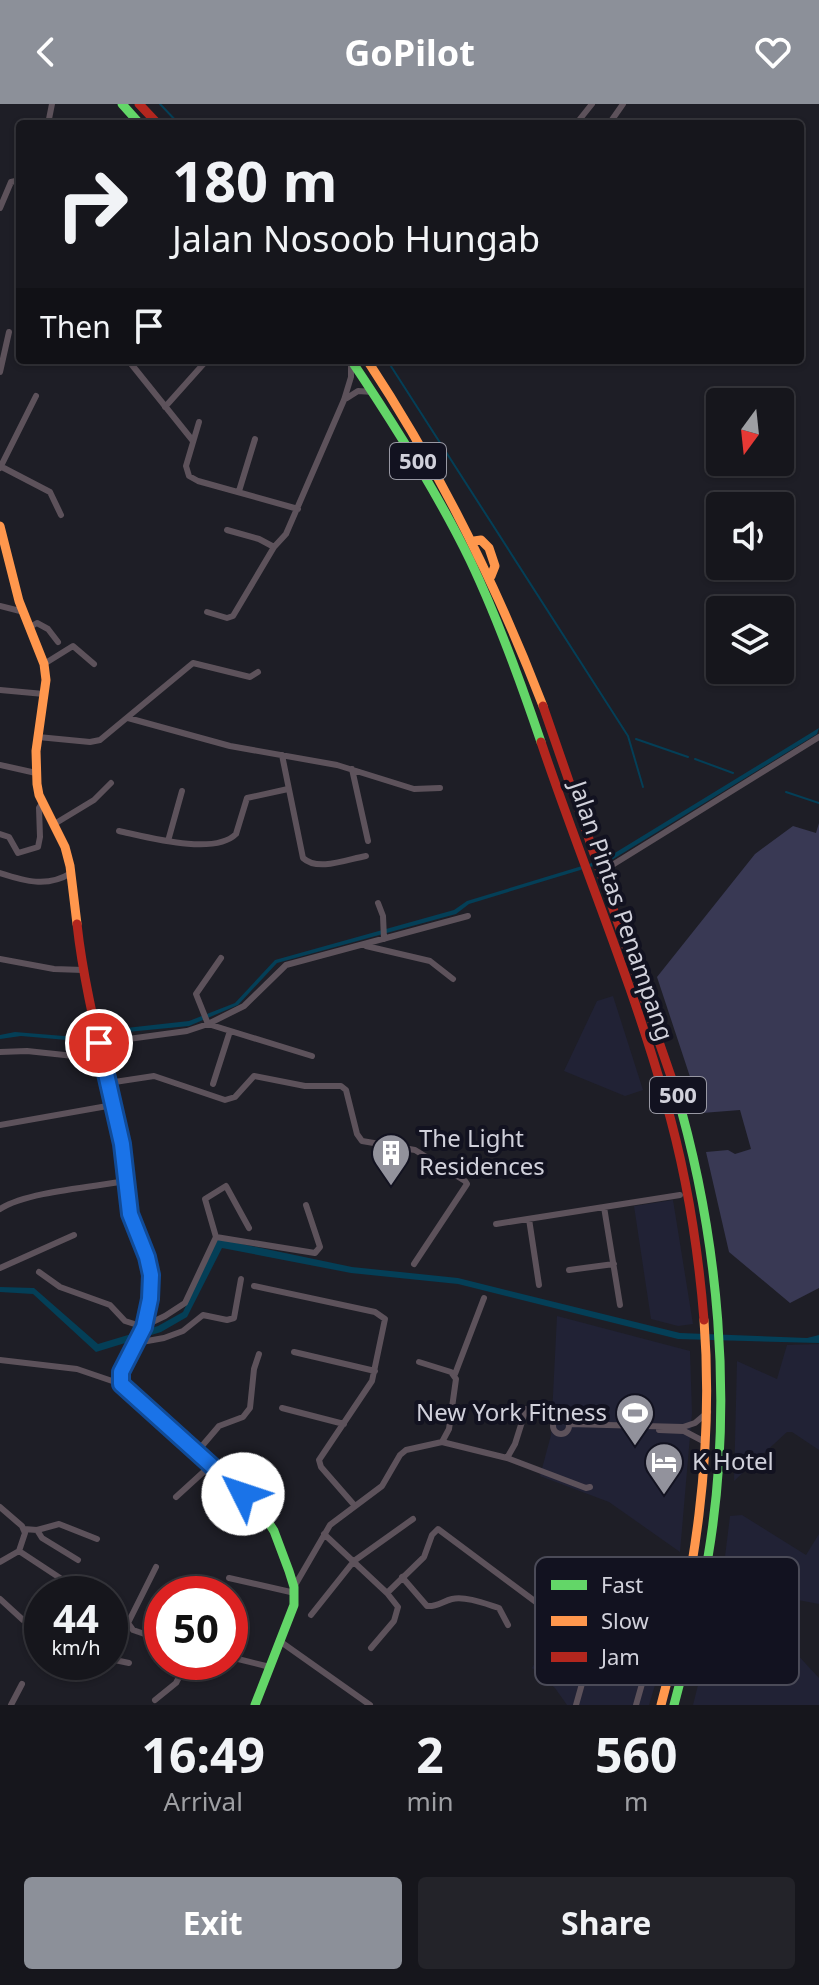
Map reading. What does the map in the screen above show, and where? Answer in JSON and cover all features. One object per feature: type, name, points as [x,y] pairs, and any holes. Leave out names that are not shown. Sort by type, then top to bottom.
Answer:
[{"type":"main road","points":[[122,104],[136,120]]},
{"type":"main road","points":[[139,104],[154,120]]},
{"type":"main road","name":"Jalan Pintas Penampang","points":[[354,364],[433,488],[473,568],[527,703],[659,1081],[694,1230],[706,1329],[707,1445],[695,1557]]},
{"type":"main road","name":"Jalan Pintas Penampang","points":[[370,364],[438,470],[491,576],[515,633],[657,1032],[689,1140],[709,1238],[719,1345],[721,1432],[708,1557]]},
{"type":"main road","points":[[382,380],[384,392],[399,417],[394,424]]},
{"type":"main road","points":[[0,526],[24,612],[44,664],[36,773],[39,795],[56,823],[65,847],[84,970],[113,1105],[130,1214],[151,1275],[144,1327],[121,1372],[121,1384],[265,1517],[280,1546],[294,1590],[293,1611],[255,1705]]},
{"type":"main road","points":[[473,568],[475,558],[471,547],[474,541]]},
{"type":"main road","name":"Jalan Pintas Penampang","points":[[661,1705],[666,1685]]},
{"type":"main road","name":"Jalan Pintas Penampang","points":[[674,1705],[679,1685]]},
{"type":"street","points":[[579,120],[592,104]]},
{"type":"street","points":[[612,120],[623,104]]},
{"type":"street","points":[[615,117],[618,120]]},
{"type":"street","points":[[0,208],[11,182],[16,181]]},
{"type":"street","points":[[0,372],[9,332]]},
{"type":"street","points":[[131,364],[193,441]]},
{"type":"street","points":[[165,407],[201,364]]},
{"type":"street","points":[[207,612],[227,618],[233,616],[274,547],[286,534],[344,400],[351,377],[351,364]]},
{"type":"street","points":[[344,400],[358,391],[373,392]]},
{"type":"street","points":[[36,396],[0,467],[50,492],[61,515]]},
{"type":"street","points":[[199,422],[186,466],[189,476],[298,509]]},
{"type":"street","points":[[239,491],[255,439]]},
{"type":"street","points":[[227,530],[259,539],[274,547]]},
{"type":"street","points":[[0,606],[24,612]]},
{"type":"street","points":[[30,627],[37,623],[42,625],[58,642]]},
{"type":"street","points":[[44,664],[73,646],[94,664]]},
{"type":"street","points":[[38,737],[96,742],[193,663],[250,677],[258,672]]},
{"type":"street","points":[[0,690],[44,694]]},
{"type":"street","points":[[128,718],[230,746],[352,769],[414,789],[440,788]]},
{"type":"street","points":[[600,871],[819,737]]},
{"type":"street","points":[[282,755],[303,858],[310,864],[319,865],[366,856]]},
{"type":"street","points":[[0,765],[36,773]]},
{"type":"street","points":[[352,769],[368,841]]},
{"type":"street","points":[[56,823],[94,800],[111,783]]},
{"type":"street","points":[[119,831],[187,844],[230,840],[238,830],[247,798],[288,789]]},
{"type":"street","points":[[168,841],[182,791]]},
{"type":"street","points":[[0,834],[9,837],[18,853],[38,847],[39,808],[43,802]]},
{"type":"street","points":[[0,873],[44,883],[71,873]]},
{"type":"street","points":[[378,903],[384,924],[384,939]]},
{"type":"street","points":[[98,1041],[187,1031],[205,1019],[244,1006],[286,965],[468,916]]},
{"type":"street","points":[[363,945],[430,961],[453,979]]},
{"type":"street","points":[[221,958],[196,994],[205,1019],[230,1031],[312,1056]]},
{"type":"street","points":[[0,959],[54,969],[84,970]]},
{"type":"street","points":[[213,1084],[230,1031]]},
{"type":"street","points":[[0,1052],[27,1051],[102,1059]]},
{"type":"street","points":[[108,1083],[154,1076],[225,1100],[235,1097],[254,1076],[305,1086],[341,1086],[346,1090],[357,1134],[362,1141],[421,1153],[467,1184],[414,1264]]},
{"type":"street","points":[[0,1125],[113,1105]]},
{"type":"street","points":[[680,1195],[684,1187],[683,1175]]},
{"type":"street","points":[[0,1209],[39,1196],[126,1181]]},
{"type":"street","points":[[39,1272],[65,1289],[110,1305],[125,1321],[144,1327],[185,1303],[216,1237],[205,1199],[226,1186],[249,1228]]},
{"type":"street","points":[[496,1224],[680,1195]]},
{"type":"street","points":[[680,1195],[686,1202],[694,1230]]},
{"type":"street","points":[[216,1237],[315,1253],[320,1247],[306,1205]]},
{"type":"street","points":[[604,1207],[620,1305]]},
{"type":"street","points":[[529,1219],[539,1285]]},
{"type":"street","points":[[0,1268],[74,1235]]},
{"type":"street","points":[[569,1270],[614,1264]]},
{"type":"street","points":[[137,1342],[183,1331],[203,1315],[227,1320],[234,1318],[241,1279]]},
{"type":"street","points":[[254,1286],[381,1314],[386,1323],[372,1381],[320,1456],[319,1463],[355,1506]]},
{"type":"street","points":[[442,1442],[449,1429],[455,1374],[484,1298]]},
{"type":"street","points":[[294,1352],[375,1371]]},
{"type":"street","points":[[196,1453],[219,1426],[243,1417],[250,1408],[254,1369],[259,1354]]},
{"type":"street","points":[[0,1360],[77,1369],[121,1384]]},
{"type":"street","points":[[419,1362],[455,1374]]},
{"type":"street","points":[[282,1408],[344,1424]]},
{"type":"street","points":[[507,1458],[526,1409]]},
{"type":"street","points":[[707,1445],[684,1431],[569,1426],[683,1427],[695,1423],[708,1412]]},
{"type":"street","points":[[248,1582],[294,1590],[324,1534],[334,1522],[382,1486],[403,1452],[442,1442],[507,1458],[590,1487]]},
{"type":"street","points":[[176,1497],[210,1466]]},
{"type":"street","points":[[0,1507],[24,1529],[37,1530],[59,1524],[97,1539]]},
{"type":"street","points":[[311,1615],[354,1561],[413,1519]]},
{"type":"street","points":[[0,1562],[19,1551],[24,1529]]},
{"type":"street","points":[[37,1530],[42,1538],[78,1560]]},
{"type":"street","points":[[387,1593],[424,1557],[433,1532],[441,1530],[535,1601]]},
{"type":"street","points":[[324,1534],[398,1607],[398,1615],[371,1648]]},
{"type":"street","points":[[19,1551],[57,1576]]},
{"type":"street","points":[[151,1576],[156,1567]]},
{"type":"street","points":[[402,1577],[427,1606],[433,1607],[454,1598],[474,1601],[499,1608],[508,1625]]},
{"type":"street","points":[[144,1590],[128,1623],[133,1630],[144,1634]]},
{"type":"street","points":[[0,1599],[24,1620]]},
{"type":"street","points":[[281,1642],[370,1705]]},
{"type":"street","points":[[248,1662],[270,1667]]},
{"type":"street","points":[[155,1700],[178,1680]]},
{"type":"street","points":[[11,1705],[22,1684]]},
{"type":"street","points":[[576,1705],[582,1685]]},
{"type":"street","points":[[636,1705],[642,1685]]},
{"type":"shaded area","points":[[819,728],[817,734],[610,861],[469,904],[456,914],[277,963],[238,1005],[189,1026],[117,1033],[90,1042],[21,1036],[0,1039],[0,1035],[15,1032],[88,1038],[117,1029],[189,1021],[235,1003],[275,960],[454,910],[467,901],[605,859]]},
{"type":"shaded area","points":[[819,823],[819,1288],[790,1303],[729,1252],[706,1152],[728,1150],[735,1154],[751,1149],[740,1110],[702,1113],[657,977],[755,854],[793,826],[816,833]]},
{"type":"shaded area","points":[[613,996],[643,1090],[625,1096],[564,1071],[597,1001]]},
{"type":"shaded area","points":[[673,1200],[693,1324],[678,1326],[651,1319],[634,1206]]},
{"type":"shaded area","points":[[218,1239],[352,1267],[458,1278],[680,1333],[807,1338],[819,1335],[819,1343],[678,1339],[458,1284],[351,1273],[222,1248],[187,1317],[161,1332],[96,1352],[33,1294],[0,1292],[0,1287],[34,1288],[98,1344],[158,1326],[183,1312]]},
{"type":"shaded area","points":[[557,1316],[690,1351],[692,1413],[680,1552],[609,1502],[540,1476],[551,1435]]},
{"type":"shaded area","points":[[819,1344],[819,1450],[792,1432],[787,1432],[734,1481],[737,1361],[777,1379],[787,1345]]},
{"type":"shaded area","points":[[742,1515],[806,1555],[819,1534],[819,1604],[799,1600],[799,1557],[725,1557],[730,1516]]},
{"type":"shaded area","points":[[799,1656],[819,1678],[819,1705],[693,1705],[698,1685],[799,1685]]},
{"type":"shaded area","points":[[552,1685],[655,1685],[649,1705],[567,1705]]},
{"type":"waterway","points":[[160,104],[175,120]]},
{"type":"waterway","points":[[390,364],[628,736],[643,787]]},
{"type":"waterway","points":[[636,739],[688,757]]},
{"type":"waterway","points":[[695,759],[733,773]]},
{"type":"waterway","points":[[786,792],[819,803]]},
{"type":"traffic: fast","points":[[122,104],[136,120]]},
{"type":"traffic: fast","points":[[354,364],[414,458],[470,560],[508,650],[541,742]]},
{"type":"traffic: fast","points":[[675,1088],[702,1202],[718,1321],[720,1440],[708,1557]]},
{"type":"traffic: fast","points":[[131,1352],[121,1372],[121,1384],[265,1517],[274,1531],[289,1571],[294,1587],[294,1605],[255,1705]]},
{"type":"traffic: fast","points":[[674,1705],[679,1685]]},
{"type":"traffic: slow","points":[[370,364],[418,443],[464,528],[506,616],[543,706]]},
{"type":"traffic: slow","points":[[0,526],[19,601],[44,664],[46,680],[36,751],[37,784],[39,795],[65,847],[77,924]]},
{"type":"traffic: slow","points":[[474,541],[481,540],[489,548],[495,566],[491,576]]},
{"type":"traffic: slow","points":[[693,1557],[704,1466],[704,1320]]},
{"type":"traffic: slow","points":[[661,1705],[666,1685]]},
{"type":"traffic: jam","points":[[139,104],[154,120]]},
{"type":"traffic: jam","points":[[543,706],[675,1088]]},
{"type":"traffic: jam","points":[[541,742],[637,1009],[665,1099],[690,1209],[704,1320]]},
{"type":"traffic: jam","points":[[77,924],[90,1005],[121,1140],[130,1213],[150,1268],[149,1306],[131,1352]]},
{"type":"place","name":"The Light Residences","points":[[391,1187]]},
{"type":"place","name":"New York Fitness","points":[[635,1447]]},
{"type":"place","name":"K Hotel","points":[[664,1496]]},
{"type":"route","points":[[99,1043],[122,1144],[130,1214],[151,1275],[144,1327],[121,1372],[121,1384],[243,1494]]}]
